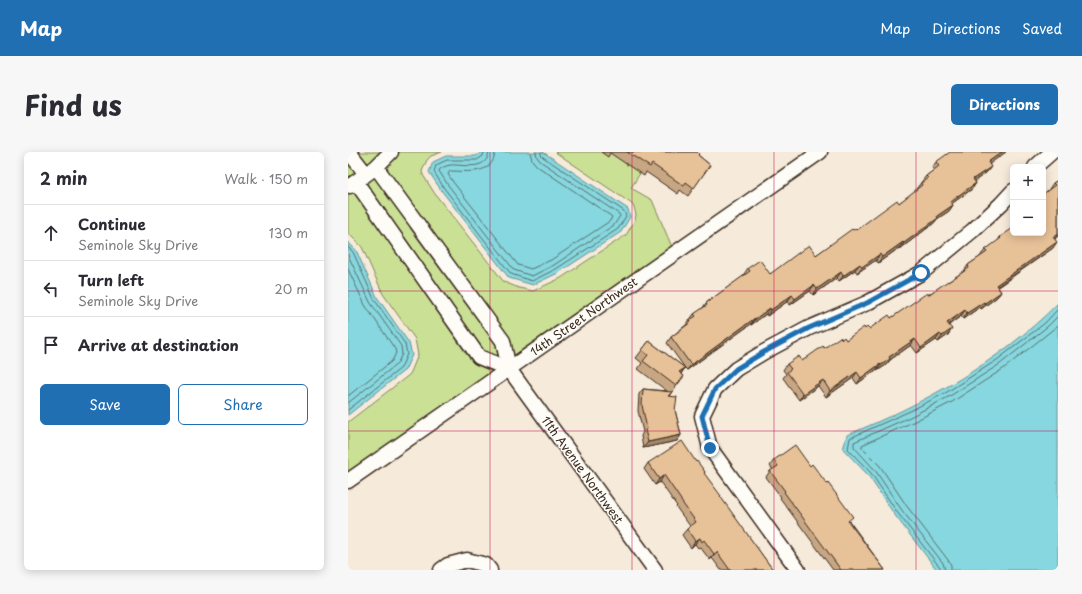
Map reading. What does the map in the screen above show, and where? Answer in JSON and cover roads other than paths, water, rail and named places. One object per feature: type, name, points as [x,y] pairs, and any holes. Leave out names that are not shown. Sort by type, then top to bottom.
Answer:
[{"type":"street","points":[[349,152],[362,178],[391,152]]},
{"type":"street","name":"14th Street Northwest","points":[[348,481],[820,152]]},
{"type":"street","points":[[1038,164],[1052,152]]},
{"type":"street","name":"11th Avenue Northwest","points":[[362,178],[479,357],[508,370]]},
{"type":"street","name":"11th Avenue Northwest","points":[[362,178],[503,341],[508,370],[655,570]]},
{"type":"street","points":[[798,570],[710,448],[702,416],[715,389],[736,369],[764,352],[809,328],[867,303],[921,273],[972,231],[1010,194]]},
{"type":"street","points":[[441,570],[448,565],[467,560],[486,565],[490,570]]},
{"type":"water","points":[[482,152],[543,152],[628,209],[630,217],[621,232],[558,273],[533,285],[509,278],[441,190],[429,172],[433,162],[446,156],[476,156]]},
{"type":"water","points":[[348,242],[356,250],[377,297],[409,343],[412,355],[405,370],[348,415]]},
{"type":"water","points":[[1058,303],[1058,570],[937,570],[894,514],[868,475],[843,449],[847,435],[904,410],[959,380],[986,363],[1011,344]]}]
